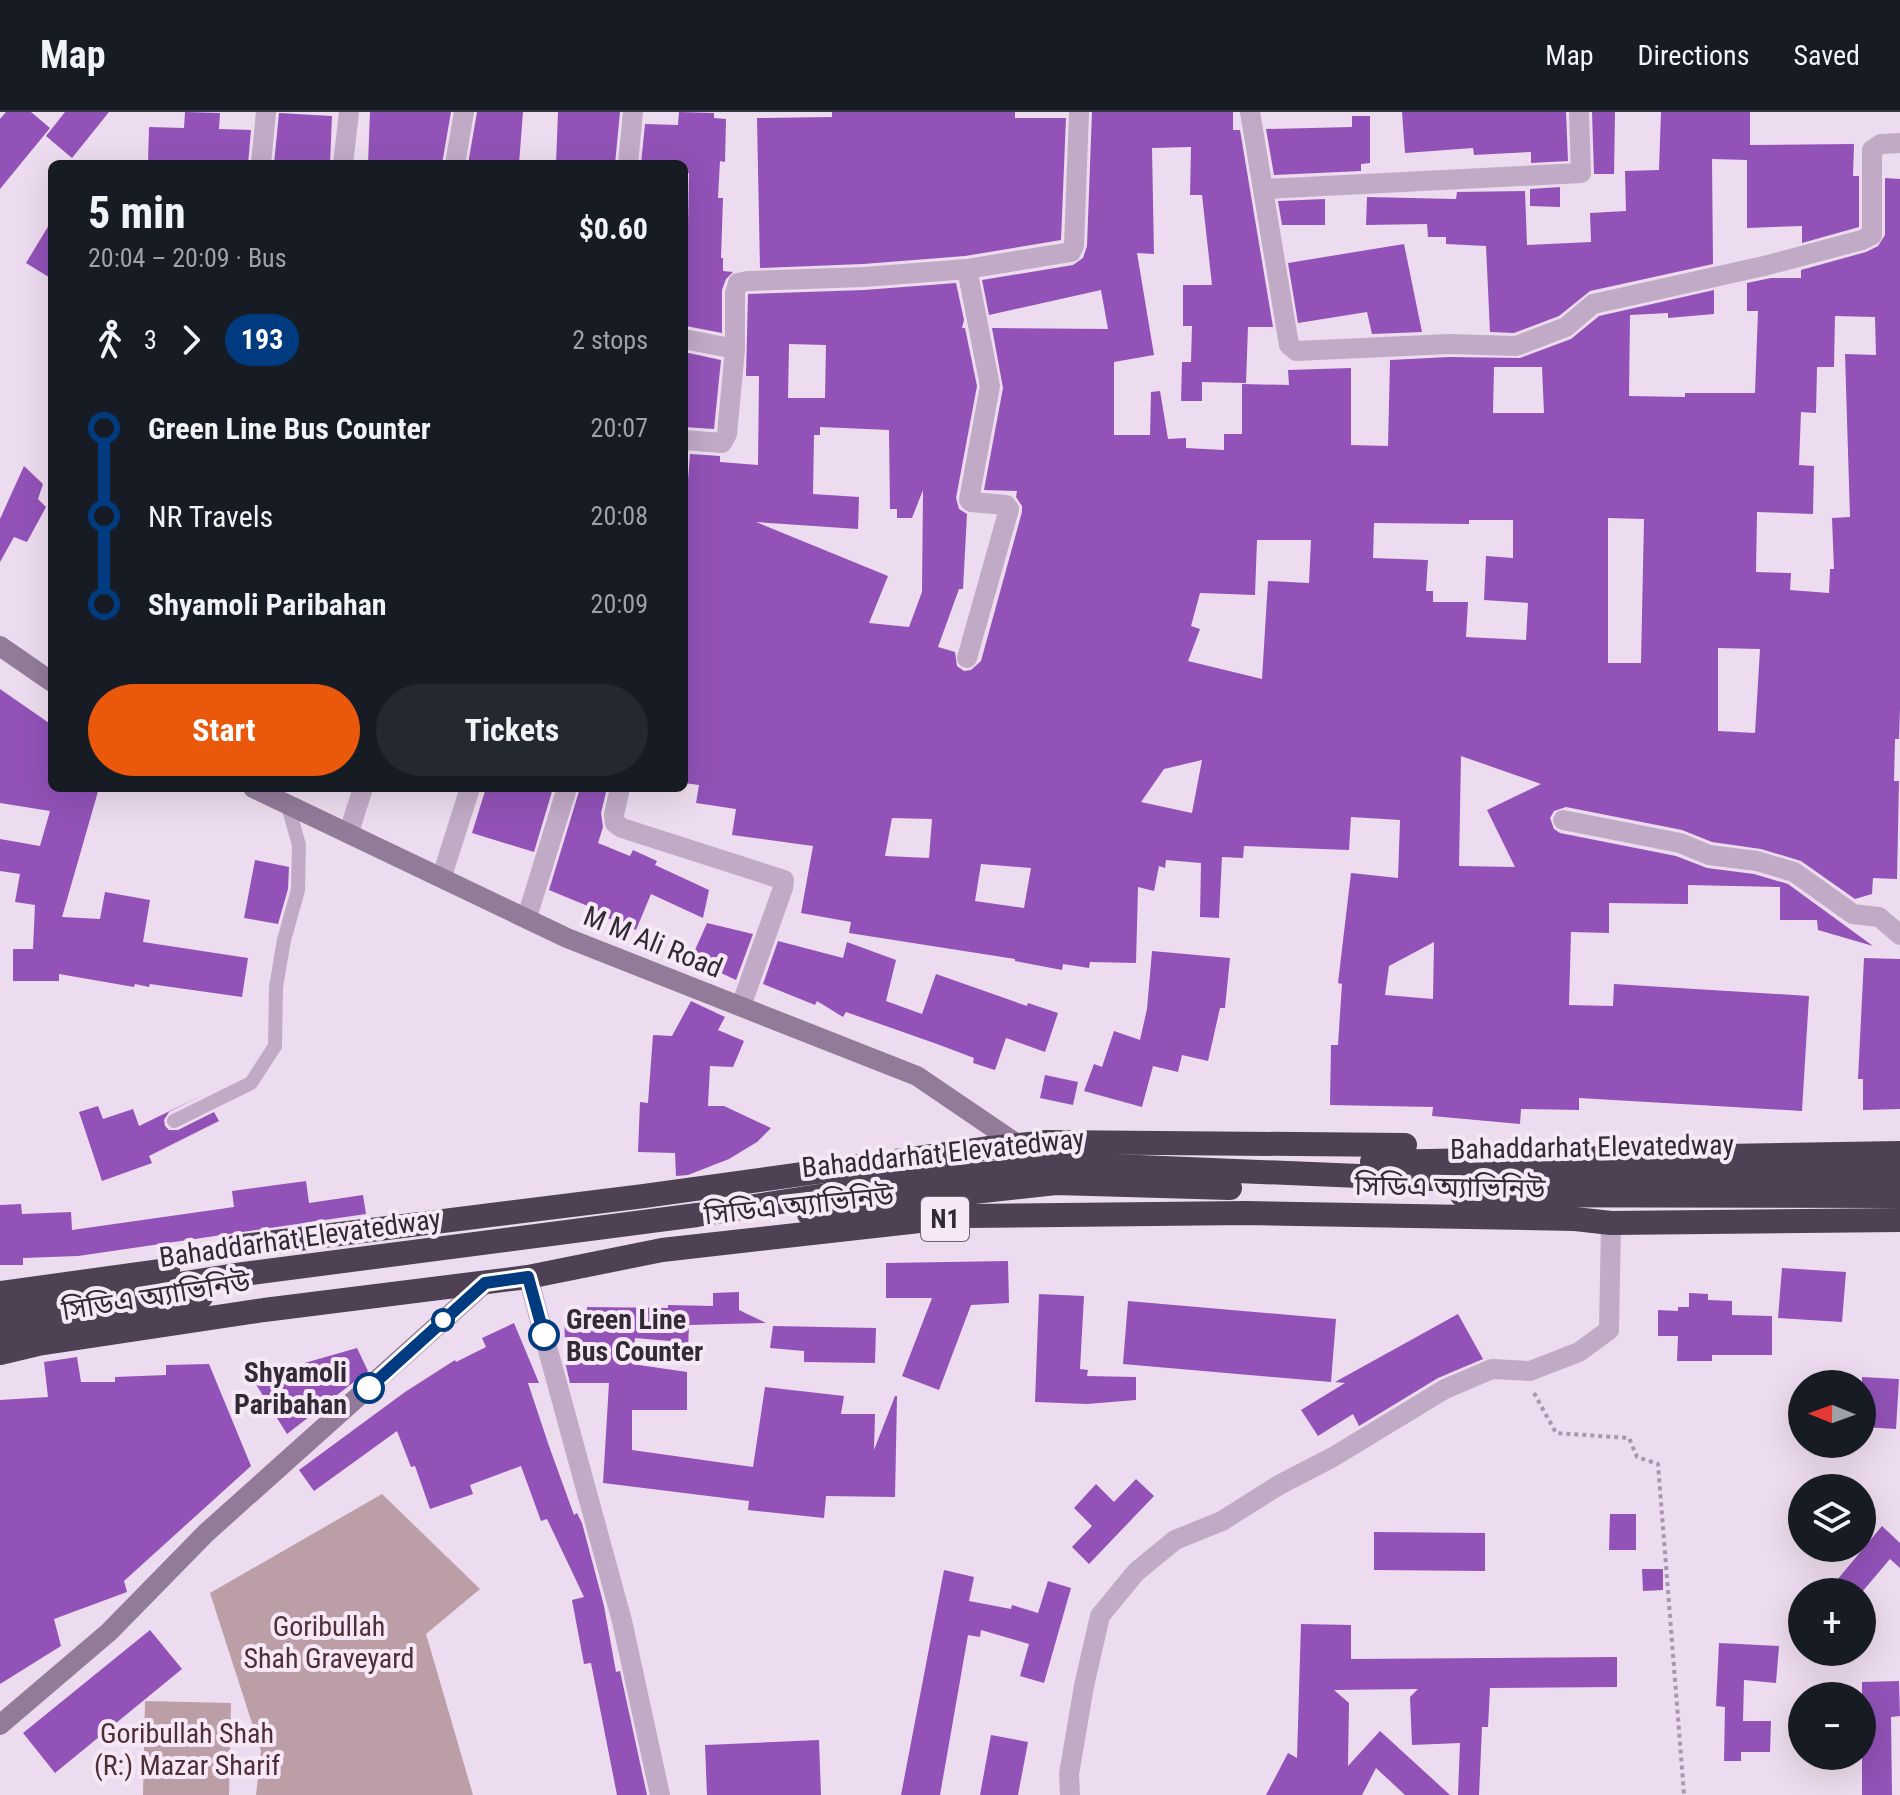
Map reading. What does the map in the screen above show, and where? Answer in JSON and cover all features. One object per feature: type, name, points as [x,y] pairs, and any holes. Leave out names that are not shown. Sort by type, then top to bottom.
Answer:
[{"type":"highway","name":"সিডিএ অ্যাভিনিউ","points":[[0,1293],[165,1270],[470,1236],[1038,1147]]},
{"type":"highway","points":[[235,1247],[644,1196],[990,1148],[1900,1152]]},
{"type":"highway","name":"Bahaddarhat Elevatedway","points":[[0,1312],[236,1275],[681,1217],[896,1184],[1067,1164],[1432,1179],[1900,1175]]},
{"type":"highway","name":"Bahaddarhat Elevatedway","points":[[0,1331],[225,1292],[670,1234],[901,1200],[1056,1183],[1431,1194],[1900,1196]]},
{"type":"highway","name":"সিডিএ অ্যাভিনিউ","points":[[0,1353],[38,1344],[249,1312],[528,1277],[662,1250],[964,1216],[1246,1213],[1575,1219],[1611,1223],[1900,1220]]},
{"type":"street","points":[[261,160],[266,112]]},
{"type":"street","points":[[343,160],[349,112]]},
{"type":"street","points":[[456,160],[464,112]]},
{"type":"street","points":[[628,160],[633,112]]},
{"type":"street","points":[[688,440],[722,443],[727,434],[738,283],[967,269],[1071,252],[1074,246],[1079,112]]},
{"type":"street","points":[[1250,112],[1292,350],[1449,344],[1516,346],[1566,327],[1593,304],[1862,240],[1872,235],[1872,150],[1881,144],[1900,143]]},
{"type":"street","points":[[1263,189],[1581,173],[1579,112]]},
{"type":"street","points":[[967,269],[990,386],[969,500],[1000,503],[1009,509],[967,658]]},
{"type":"street","points":[[688,340],[735,349]]},
{"type":"street","points":[[0,646],[48,679]]},
{"type":"street","name":"M M Ali Road","points":[[261,792],[567,938],[917,1076],[1038,1147]]},
{"type":"street","points":[[349,832],[362,792]]},
{"type":"street","points":[[442,876],[469,792]]},
{"type":"street","points":[[527,917],[566,792]]},
{"type":"street","points":[[619,792],[614,815],[615,823],[622,828],[784,880],[741,1006]]},
{"type":"street","points":[[1563,820],[1641,834],[1680,843],[1709,855],[1757,861],[1794,872],[1853,914],[1879,917],[1900,935]]},
{"type":"street","points":[[1062,1795],[1069,1774],[1100,1616],[1136,1572],[1175,1540],[1222,1521],[1445,1389],[1492,1369],[1530,1371],[1579,1352],[1609,1330],[1611,1223]]},
{"type":"street","points":[[528,1277],[622,1621],[660,1795]]},
{"type":"street","points":[[0,1725],[109,1632],[206,1533],[485,1283]]},
{"type":"street","points":[[1069,1774],[1070,1795]]},
{"type":"lane","points":[[174,1121],[251,1083],[275,1046],[276,987],[284,940],[298,890],[299,845],[288,806]]},
{"type":"path","points":[[1521,1371],[1556,1433],[1629,1438],[1637,1457],[1658,1464],[1684,1794]]},
{"type":"green space","name":"Goribullah Shah Graveyard","points":[[382,1494],[480,1589],[426,1634],[473,1795],[256,1795],[261,1751],[210,1593]]},
{"type":"green space","name":"Goribullah Shah (R:) Mazar Sharif","points":[[145,1701],[231,1703],[229,1795],[143,1795]]},
{"type":"building","points":[[6,112],[31,112],[50,128],[0,189],[0,119]]},
{"type":"building","points":[[65,112],[109,112],[72,158],[46,136]]},
{"type":"building","points":[[185,112],[220,113],[219,129],[251,130],[248,160],[148,160],[149,127],[184,128]]},
{"type":"building","points":[[370,112],[451,112],[443,160],[368,160]]},
{"type":"building","points":[[477,112],[523,112],[519,160],[469,160]]},
{"type":"building","points":[[558,112],[620,112],[615,160],[556,160]]},
{"type":"building","points":[[679,112],[714,113],[714,118],[726,119],[725,162],[720,161],[718,198],[723,198],[723,271],[733,272],[722,290],[722,333],[688,326],[688,160],[641,160],[645,124],[678,125]]},
{"type":"building","points":[[832,112],[1015,112],[1015,118],[1066,118],[1061,240],[965,256],[760,268],[757,118],[832,117]]},
{"type":"building","points":[[1092,112],[1233,112],[1233,130],[1240,130],[1273,327],[1248,327],[1246,383],[1202,382],[1202,401],[1181,401],[1182,362],[1191,362],[1192,326],[1183,326],[1183,285],[1212,285],[1202,195],[1190,195],[1191,147],[1152,148],[1154,254],[1137,253],[1154,355],[1114,362],[1114,435],[1150,435],[1151,392],[1160,391],[1168,439],[1186,438],[1186,448],[1224,450],[1224,434],[1242,434],[1242,384],[1289,385],[1288,370],[1351,368],[1351,445],[1388,446],[1390,360],[1520,358],[1571,339],[1599,316],[1714,290],[1714,314],[1668,318],[1668,313],[1630,315],[1629,396],[1755,393],[1758,311],[1747,311],[1747,283],[1771,278],[1801,278],[1801,270],[1878,246],[1885,235],[1885,178],[1900,179],[1900,708],[1899,739],[1895,739],[1894,781],[1899,781],[1897,879],[1873,878],[1872,894],[1855,899],[1801,861],[1761,849],[1712,842],[1682,830],[1566,807],[1554,811],[1550,818],[1554,829],[1560,833],[1676,856],[1707,868],[1754,874],[1788,884],[1873,946],[1818,930],[1817,920],[1780,920],[1780,887],[1688,885],[1688,904],[1609,903],[1609,933],[1571,932],[1569,1005],[1613,1006],[1614,984],[1809,996],[1802,1111],[1579,1098],[1579,1110],[1521,1109],[1520,1124],[1432,1116],[1433,1107],[1330,1105],[1331,1045],[1338,1045],[1342,984],[1338,983],[1351,873],[1398,878],[1400,820],[1351,817],[1349,850],[1244,846],[1243,858],[1222,857],[1219,918],[1200,917],[1201,863],[1166,860],[1165,868],[1159,866],[1154,891],[1138,887],[1136,963],[1090,962],[1089,968],[1063,964],[1062,970],[1015,959],[849,933],[851,922],[801,913],[813,846],[732,835],[736,809],[696,803],[699,785],[688,784],[690,454],[720,456],[720,462],[758,465],[759,376],[746,376],[748,294],[956,283],[964,320],[962,328],[965,328],[977,386],[956,498],[959,509],[967,514],[963,589],[959,589],[938,647],[955,652],[957,666],[964,671],[971,670],[981,661],[1022,512],[1017,491],[984,490],[1003,388],[992,328],[1108,329],[1101,290],[989,315],[982,280],[1073,265],[1083,258],[1087,246]],"holes":[[[1835,316],[1875,317],[1876,355],[1845,354],[1850,517],[1832,518],[1834,569],[1830,569],[1829,593],[1790,590],[1791,573],[1756,572],[1757,512],[1813,514],[1814,466],[1799,465],[1801,412],[1816,413],[1817,367],[1834,367]],[[789,344],[826,345],[825,398],[788,398]],[[1494,367],[1542,367],[1544,413],[1493,413]],[[820,427],[889,430],[890,509],[897,509],[897,518],[912,518],[923,490],[922,592],[909,627],[869,623],[888,576],[756,522],[858,529],[859,497],[813,494],[814,435],[820,435]],[[1608,518],[1644,519],[1641,663],[1608,663]],[[1469,520],[1513,520],[1513,558],[1486,556],[1484,600],[1528,603],[1526,640],[1466,637],[1468,602],[1433,602],[1433,591],[1426,591],[1428,560],[1373,558],[1374,523],[1469,524]],[[1257,540],[1311,540],[1309,583],[1268,581],[1262,679],[1188,661],[1200,629],[1191,626],[1200,593],[1255,595]],[[1718,648],[1760,649],[1755,733],[1718,731]],[[1461,756],[1541,784],[1487,810],[1515,867],[1459,866]],[[1202,760],[1192,813],[1141,802],[1164,769]],[[892,818],[932,819],[929,858],[885,856]],[[981,864],[1031,868],[1024,908],[975,901]],[[1434,942],[1433,999],[1385,995],[1389,966]]]},
{"type":"building","points":[[1402,112],[1566,112],[1568,161],[1531,163],[1531,152],[1474,155],[1473,148],[1405,153]]},
{"type":"building","points":[[1592,112],[1615,112],[1614,174],[1594,174]]},
{"type":"building","points":[[1661,112],[1750,112],[1750,145],[1854,144],[1853,176],[1859,176],[1859,227],[1802,243],[1802,226],[1747,228],[1747,160],[1712,159],[1713,264],[1590,291],[1559,316],[1514,333],[1490,332],[1486,246],[1446,244],[1446,237],[1428,237],[1427,224],[1366,225],[1367,197],[1456,199],[1457,192],[1525,191],[1527,245],[1591,242],[1590,213],[1626,211],[1625,171],[1659,170]]},
{"type":"building","points":[[279,113],[332,116],[330,160],[274,160]]},
{"type":"building","points":[[1352,116],[1370,116],[1370,163],[1361,164],[1361,171],[1274,175],[1266,129],[1352,127]]},
{"type":"building","points":[[1560,187],[1560,207],[1530,206],[1530,189]]},
{"type":"building","points":[[1325,199],[1325,225],[1282,225],[1278,201]]},
{"type":"building","points":[[48,227],[48,277],[26,263]]},
{"type":"building","points":[[1404,244],[1422,332],[1372,334],[1367,312],[1298,323],[1288,263]]},
{"type":"building","points":[[688,353],[721,360],[714,429],[688,427]]},
{"type":"building","points":[[24,466],[43,484],[38,499],[46,507],[27,542],[14,537],[0,562],[0,519]]},
{"type":"building","points":[[0,689],[48,722],[48,792],[98,792],[62,917],[100,919],[105,892],[150,900],[143,942],[248,958],[242,997],[150,984],[149,987],[135,984],[134,987],[59,974],[59,981],[13,981],[13,949],[33,949],[35,905],[15,902],[20,874],[0,871],[0,839],[40,846],[50,811],[0,803]]},
{"type":"building","points":[[485,792],[552,792],[534,852],[472,833]]},
{"type":"building","points":[[579,792],[606,792],[601,813],[603,827],[598,843],[630,856],[633,850],[657,861],[655,865],[709,890],[703,918],[651,894],[636,930],[549,890]]},
{"type":"building","points":[[255,860],[289,867],[288,889],[278,924],[244,918]]},
{"type":"building","points":[[707,923],[753,934],[736,980],[691,959]]},
{"type":"building","points":[[778,941],[843,958],[847,942],[896,960],[886,1001],[922,1014],[936,974],[1027,1006],[1028,1003],[1058,1013],[1045,1052],[1006,1038],[995,1070],[973,1063],[974,1058],[937,1044],[846,1012],[843,1017],[817,1001],[815,1005],[763,984]]},
{"type":"building","points":[[1152,951],[1230,958],[1225,1008],[1220,1008],[1208,1061],[1182,1055],[1178,1072],[1153,1066],[1142,1107],[1084,1091],[1094,1064],[1102,1067],[1114,1031],[1140,1040],[1147,1009]]},
{"type":"building","points":[[1864,958],[1900,959],[1900,1109],[1863,1110],[1863,1079],[1858,1079]]},
{"type":"building","points":[[691,1001],[725,1017],[718,1030],[744,1041],[733,1067],[710,1066],[708,1106],[724,1106],[771,1128],[757,1142],[729,1159],[688,1175],[676,1176],[675,1153],[638,1152],[640,1102],[648,1103],[653,1035],[672,1036]]},
{"type":"building","points":[[1045,1075],[1078,1082],[1073,1105],[1040,1098]]},
{"type":"building","points":[[205,1094],[169,1112],[164,1120],[165,1126],[169,1130],[178,1130],[214,1112],[219,1121],[149,1156],[152,1163],[102,1181],[79,1112],[98,1106],[103,1119],[133,1109],[139,1126]]},
{"type":"building","points":[[306,1181],[309,1203],[363,1195],[366,1214],[78,1256],[23,1258],[23,1265],[0,1265],[0,1205],[21,1204],[22,1214],[71,1212],[72,1230],[234,1207],[232,1191]]},
{"type":"building","points":[[1008,1261],[1009,1303],[971,1305],[939,1390],[902,1376],[932,1298],[886,1298],[886,1263]]},
{"type":"building","points":[[1782,1268],[1846,1272],[1842,1322],[1778,1318]]},
{"type":"building","points":[[739,1292],[739,1310],[766,1323],[689,1325],[688,1349],[681,1342],[635,1338],[632,1364],[687,1372],[687,1410],[632,1410],[632,1450],[753,1467],[765,1387],[844,1396],[841,1414],[875,1414],[874,1450],[897,1396],[895,1497],[826,1496],[824,1518],[748,1510],[749,1501],[603,1483],[609,1383],[570,1383],[566,1366],[564,1316],[587,1316],[587,1307],[713,1306],[713,1293]]},
{"type":"building","points":[[1689,1293],[1708,1294],[1708,1300],[1732,1301],[1732,1315],[1772,1316],[1772,1355],[1712,1355],[1712,1361],[1677,1361],[1678,1336],[1658,1336],[1658,1310],[1678,1311],[1678,1307],[1689,1307]]},
{"type":"building","points":[[1039,1294],[1084,1296],[1080,1369],[1088,1370],[1087,1376],[1136,1377],[1136,1400],[1087,1404],[1035,1402]]},
{"type":"building","points":[[1128,1301],[1336,1319],[1331,1382],[1123,1364]]},
{"type":"building","points":[[1458,1314],[1483,1359],[1438,1378],[1359,1426],[1353,1414],[1318,1436],[1301,1410],[1345,1383],[1335,1382]]},
{"type":"building","points":[[514,1323],[539,1383],[528,1383],[549,1446],[574,1515],[577,1513],[582,1523],[604,1606],[616,1672],[620,1671],[647,1795],[617,1795],[591,1663],[584,1664],[572,1600],[584,1597],[547,1519],[541,1521],[521,1466],[470,1485],[473,1494],[430,1509],[415,1466],[411,1467],[397,1431],[314,1491],[299,1470],[405,1392],[455,1360],[486,1347],[482,1338]]},
{"type":"building","points":[[773,1326],[876,1328],[875,1363],[804,1362],[804,1351],[770,1348]]},
{"type":"building","points":[[357,1348],[368,1371],[287,1434],[252,1378]]},
{"type":"building","points":[[77,1357],[81,1382],[115,1382],[115,1377],[166,1375],[166,1365],[209,1364],[251,1466],[124,1581],[127,1592],[54,1619],[61,1646],[0,1684],[0,1400],[48,1397],[44,1362]]},
{"type":"building","points":[[1876,1378],[1899,1379],[1896,1429],[1876,1428]]},
{"type":"building","points":[[1136,1479],[1154,1496],[1089,1564],[1072,1547],[1092,1526],[1074,1508],[1096,1484],[1114,1502]]},
{"type":"building","points":[[1610,1514],[1636,1514],[1636,1550],[1609,1550]]},
{"type":"building","points":[[1882,1526],[1900,1543],[1900,1568],[1890,1559],[1874,1578],[1839,1578],[1852,1562],[1876,1562],[1876,1533]]},
{"type":"building","points":[[1374,1532],[1485,1533],[1485,1571],[1374,1570]]},
{"type":"building","points":[[1642,1569],[1663,1569],[1663,1590],[1643,1591]]},
{"type":"building","points":[[944,1570],[974,1577],[969,1601],[1011,1609],[1012,1605],[1038,1613],[1048,1581],[1071,1588],[1044,1683],[1020,1676],[1029,1644],[981,1630],[980,1637],[968,1635],[940,1795],[901,1795]]},
{"type":"building","points":[[1301,1624],[1351,1625],[1351,1659],[1617,1657],[1617,1687],[1490,1688],[1488,1727],[1482,1727],[1479,1795],[1458,1795],[1460,1743],[1412,1745],[1410,1697],[1418,1689],[1334,1690],[1349,1703],[1348,1766],[1380,1731],[1450,1795],[1405,1795],[1376,1768],[1362,1795],[1266,1795],[1288,1753],[1297,1758]]},
{"type":"building","points":[[150,1630],[182,1669],[55,1773],[23,1733]]},
{"type":"building","points":[[1719,1643],[1779,1646],[1776,1683],[1744,1680],[1743,1721],[1771,1721],[1770,1752],[1741,1752],[1741,1761],[1724,1761],[1725,1707],[1716,1706]]},
{"type":"building","points":[[1899,1681],[1900,1716],[1891,1717],[1892,1795],[1862,1795],[1862,1770],[1876,1770],[1876,1682],[1862,1682]]},
{"type":"building","points":[[991,1735],[1028,1742],[1018,1795],[980,1795]]},
{"type":"building","points":[[819,1740],[821,1795],[707,1795],[705,1745]]},
{"type":"bus line","name":"193","points":[[369,1388],[485,1283],[528,1277],[544,1335]]},
{"type":"place","name":"Green Line Bus Counter","points":[[544,1335]]},
{"type":"place","name":"Shyamoli Paribahan","points":[[369,1388]]}]
